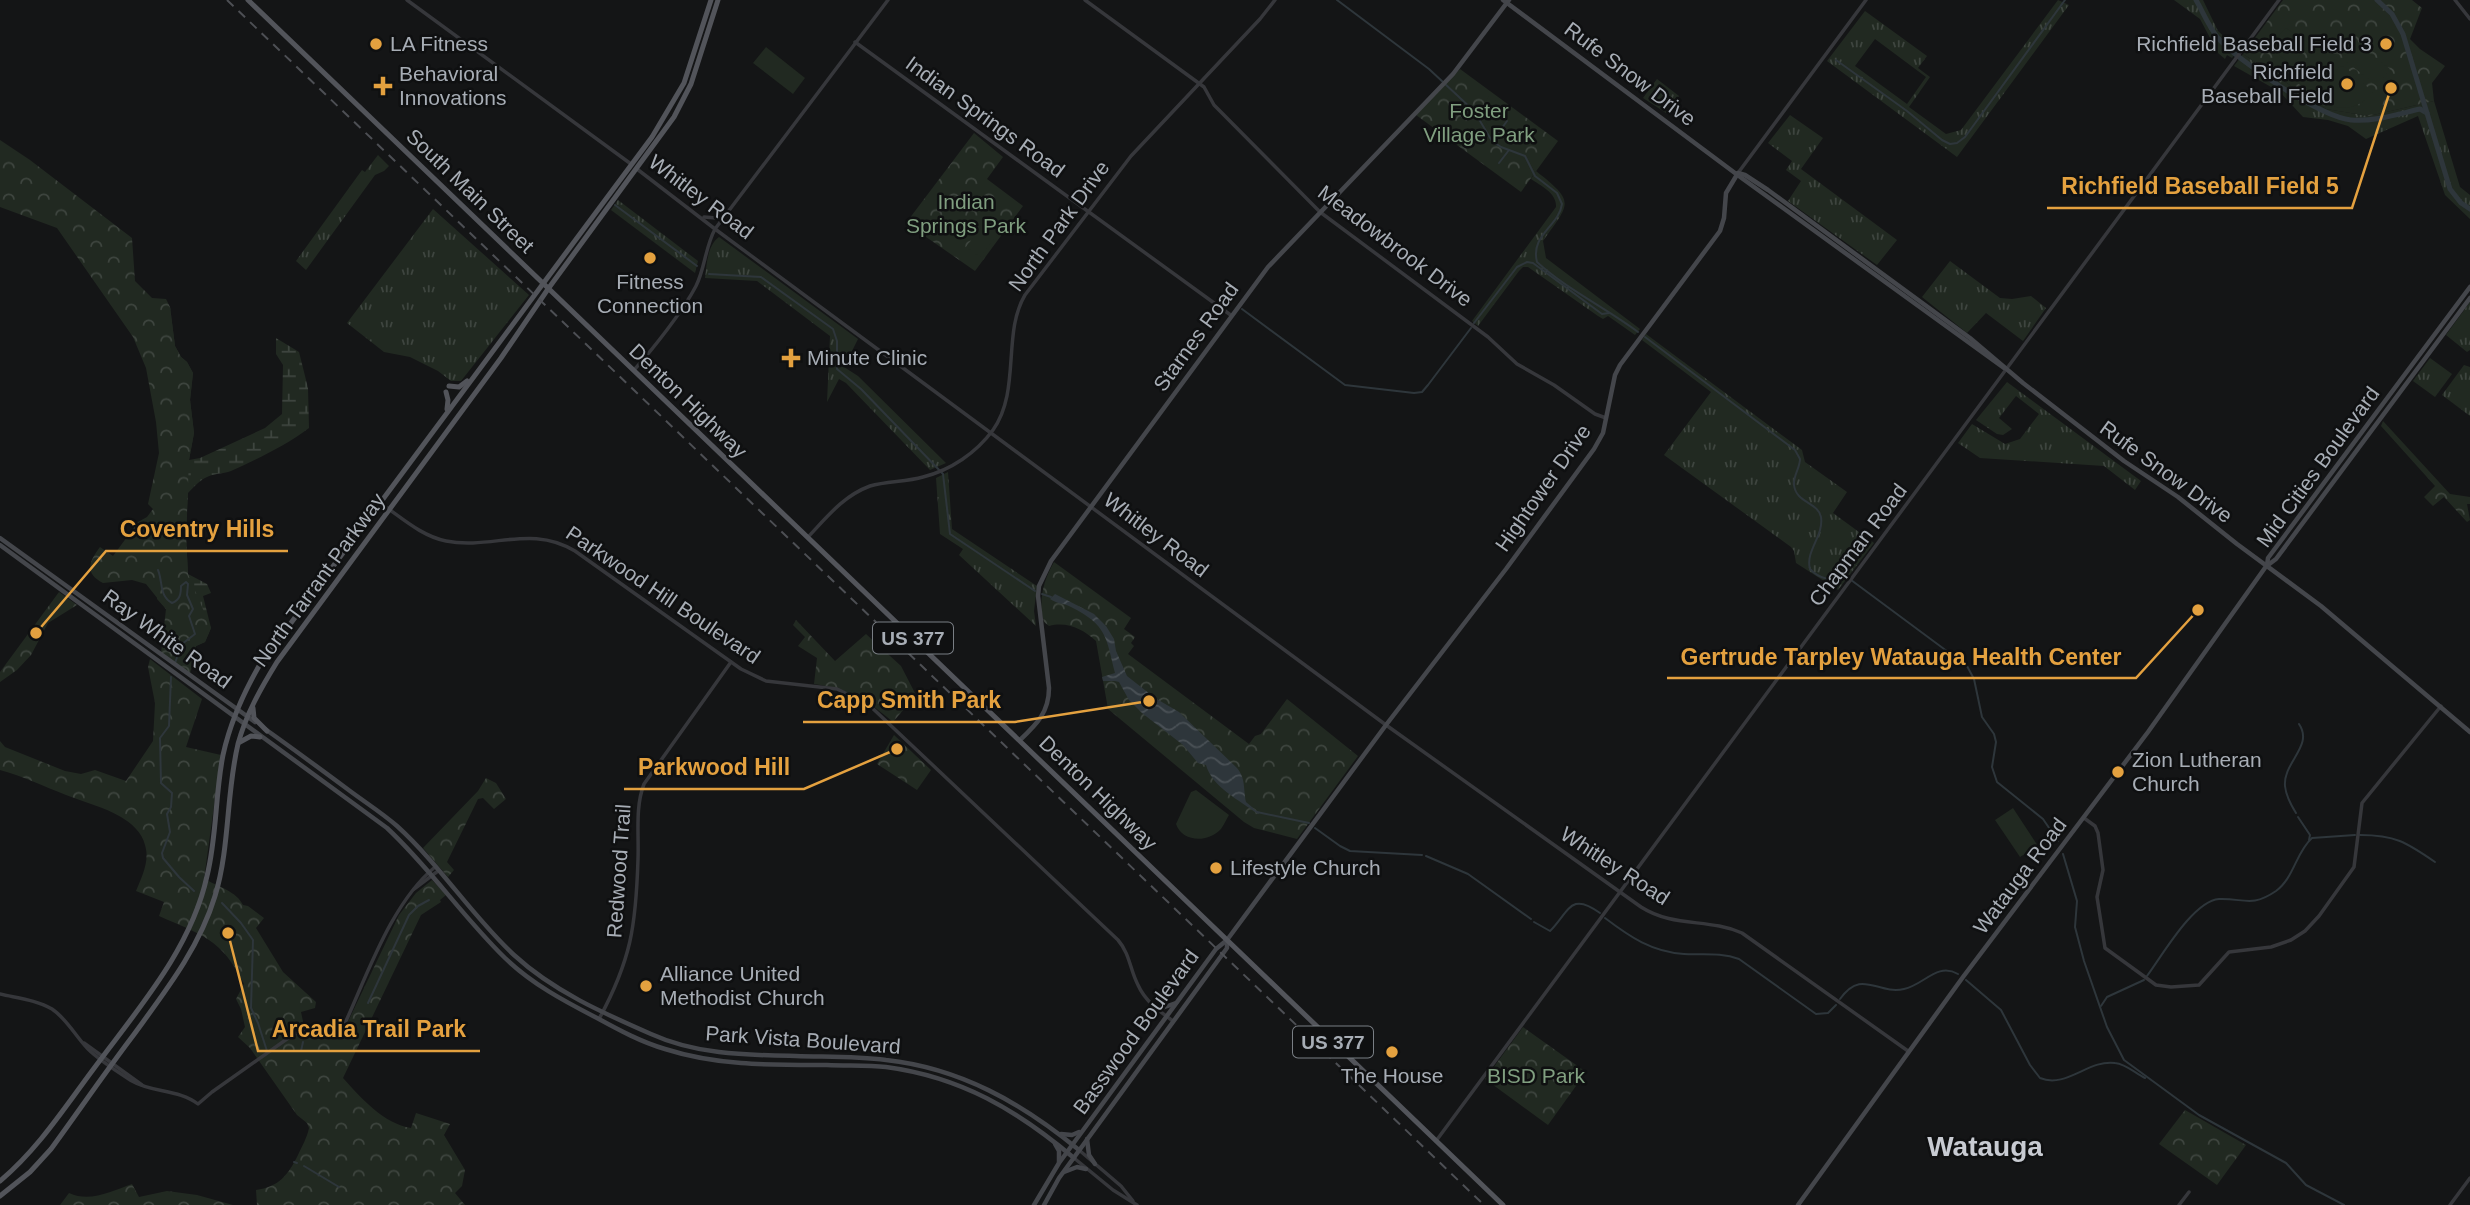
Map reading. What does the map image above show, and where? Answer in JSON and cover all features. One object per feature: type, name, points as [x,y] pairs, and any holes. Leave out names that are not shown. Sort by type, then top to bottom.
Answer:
[{"type":"main road","name":"South Main Street","points":[[248,0],[546,286]]},
{"type":"main road","name":"North Tarrant Parkway","points":[[0,1181],[34,1148],[176,954],[188,931],[205,884],[223,755],[234,718],[259,666],[472,377],[609,207],[677,99],[711,0]]},
{"type":"main road","name":"North Tarrant Parkway","points":[[0,1196],[30,1172],[51,1149],[180,968],[202,930],[222,869],[238,745],[256,697],[293,640],[501,358],[542,298],[546,286],[581,232],[603,202],[662,136],[683,101],[697,67],[718,0]]},
{"type":"main road","name":"Rufe Snow Drive","points":[[1506,1],[1746,181],[2007,370],[2124,461],[2178,497],[2321,606],[2470,732]]},
{"type":"main road","name":"Starnes Road","points":[[1020,740],[1045,713],[1049,693],[1039,618],[1039,586],[1051,561],[1268,267],[1465,60],[1506,1]]},
{"type":"main road","name":"Rufe Snow Drive","points":[[1738,173],[1768,190],[1970,338],[2007,370]]},
{"type":"main road","name":"Hightower Drive","points":[[1227,940],[1385,725],[1587,459],[1602,433],[1617,370],[1719,233],[1724,218],[1725,198],[1738,173]]},
{"type":"main road","points":[[1731,184],[1746,181]]},
{"type":"main road","points":[[603,202],[609,207]]},
{"type":"main road","points":[[581,232],[587,236]]},
{"type":"main road","name":"Denton Highway","points":[[546,286],[1503,1205]]},
{"type":"main road","name":"Mid Cities Boulevard","points":[[2267,565],[2268,558],[2469,290]]},
{"type":"main road","points":[[542,298],[557,298]]},
{"type":"main road","name":"Mid Cities Boulevard","points":[[2267,565],[2276,559],[2470,298]]},
{"type":"main road","points":[[445,414],[449,402],[448,389],[459,387],[472,377]]},
{"type":"main road","points":[[2384,404],[2390,408]]},
{"type":"main road","name":"Ray White Road","points":[[0,538],[247,716]]},
{"type":"main road","name":"Ray White Road","points":[[0,545],[244,725]]},
{"type":"main road","name":"Watauga Road","points":[[1798,1205],[1908,1051],[2084,818],[2267,565]]},
{"type":"main road","points":[[283,633],[293,640]]},
{"type":"main road","points":[[189,684],[193,678]]},
{"type":"main road","points":[[256,697],[254,716],[267,730]]},
{"type":"main road","name":"Park Vista Boulevard","points":[[247,716],[397,826],[506,947],[525,964],[559,989],[603,1012],[657,1037],[720,1053],[868,1058],[917,1065],[972,1082],[1025,1109],[1079,1150]]},
{"type":"main road","name":"Park Vista Boulevard","points":[[244,725],[387,828],[495,948],[550,994],[646,1042],[708,1060],[886,1067],[957,1084],[1021,1116],[1074,1158]]},
{"type":"main road","points":[[238,745],[247,737],[260,737]]},
{"type":"main road","points":[[296,762],[301,755]]},
{"type":"main road","points":[[213,837],[225,838]]},
{"type":"main road","name":"Basswood Boulevard","points":[[1034,1205],[1042,1188],[1072,1145],[1216,949],[1227,940]]},
{"type":"main road","name":"Basswood Boulevard","points":[[1043,1205],[1061,1175],[1227,948],[1227,940]]},
{"type":"main road","points":[[1155,1007],[1162,1008],[1176,1003]]},
{"type":"main road","points":[[646,1042],[657,1037],[659,1047]]},
{"type":"main road","points":[[1107,1098],[1113,1103]]},
{"type":"main road","points":[[1021,1116],[1025,1109]]},
{"type":"main road","points":[[1058,1133],[1072,1135],[1083,1130]]},
{"type":"main road","points":[[1050,1138],[1059,1151],[1059,1163]]},
{"type":"main road","points":[[1087,1139],[1088,1151],[1095,1164]]},
{"type":"main road","points":[[1061,1175],[1072,1168],[1086,1169]]},
{"type":"main road","points":[[1042,1188],[1047,1193],[1043,1205]]},
{"type":"street","name":"Whitley Road","points":[[407,0],[1385,725],[1619,891],[1662,918],[1727,928],[1742,933],[1908,1051]]},
{"type":"street","points":[[634,370],[696,287],[706,248],[715,229],[888,0]]},
{"type":"street","name":"Meadowbrook Drive","points":[[1085,0],[1199,83],[1208,92],[1214,105],[1320,212],[1488,337],[1517,364],[1554,385],[1595,414],[1606,418]]},
{"type":"street","name":"North Park Drive","points":[[808,537],[837,506],[852,495],[869,486],[930,475],[972,453],[991,432],[1006,405],[1020,304],[1130,156],[1275,0]]},
{"type":"street","name":"Hightower Drive","points":[[1738,173],[1866,0]]},
{"type":"street","name":"Chapman Road","points":[[1436,1141],[2278,0]]},
{"type":"street","points":[[2455,0],[2470,19]]},
{"type":"street","name":"Indian Springs Road","points":[[855,42],[1232,316]]},
{"type":"street","points":[[699,216],[716,218],[728,213]]},
{"type":"street","name":"Parkwood Hill Boulevard","points":[[380,503],[420,531],[448,541],[530,537],[559,542],[731,662],[766,681],[827,687],[844,692],[875,709],[1118,940],[1129,958],[1138,986],[1155,1007],[1173,1021]]},
{"type":"street","name":"Redwood Trail","points":[[599,1019],[623,968],[635,922],[639,804],[643,784],[731,662]]},
{"type":"street","points":[[2084,818],[2095,826],[2098,832],[2103,870],[2097,897],[2105,948],[2156,985],[2199,985],[2222,957],[2230,952],[2271,947],[2291,940],[2305,931],[2319,916],[2354,867],[2362,803],[2441,706]]},
{"type":"street","points":[[0,994],[32,1001],[52,1009],[84,1043],[135,1083],[167,1090],[198,1104],[294,1034],[309,1027],[326,1026],[341,1032],[390,927],[407,898],[437,869]]},
{"type":"street","name":"Park Vista Boulevard","points":[[1079,1150],[1127,1192],[1135,1204]]},
{"type":"street","name":"Park Vista Boulevard","points":[[1074,1158],[1113,1191],[1135,1204]]},
{"type":"street","points":[[2450,1205],[2470,1178]]},
{"type":"street","points":[[2179,1205],[2189,1192]]},
{"type":"green space","points":[[2058,0],[2069,5],[1957,157],[1827,61],[1865,11],[1927,56],[1918,68],[1930,77],[1909,107],[1946,134],[1961,130]],"holes":[[[1875,39],[1926,77],[1907,104],[1855,66]]]},
{"type":"green space","points":[[2174,0],[2203,0],[2218,31],[2238,50],[2232,58],[2227,55],[2225,59],[2218,53],[2200,19]]},
{"type":"green space","points":[[2283,0],[2412,0],[2422,8],[2410,39],[2445,66],[2432,83],[2434,101],[2369,116],[2326,109],[2243,54]]},
{"type":"green space","points":[[2286,28],[2310,44],[2292,65],[2280,56],[2276,45],[2280,34]]},
{"type":"green space","points":[[2355,42],[2390,69],[2377,86],[2343,59]]},
{"type":"green space","points":[[2319,43],[2337,56],[2310,92],[2292,79]]},
{"type":"green space","points":[[766,47],[805,78],[793,94],[753,63]]},
{"type":"green space","points":[[2243,54],[2326,109],[2369,116],[2434,101],[2460,187],[2470,195],[2470,219],[2445,195],[2418,116],[2366,139],[2348,126],[2303,117],[2280,92],[2234,66]]},
{"type":"green space","name":"Richfield Baseball Field","points":[[2344,66],[2373,92],[2355,106],[2341,108],[2319,101],[2339,67]]},
{"type":"green space","name":"Foster Village Park","points":[[1460,69],[1558,141],[1521,192],[1416,115]]},
{"type":"green space","points":[[1657,79],[1679,96],[1666,113],[1643,98]]},
{"type":"green space","points":[[1489,96],[1510,113],[1493,133],[1484,115],[1484,106]]},
{"type":"green space","points":[[1790,115],[1823,138],[1801,169],[1897,240],[1877,265],[1788,201],[1801,181],[1786,170],[1792,161],[1768,143]]},
{"type":"green space","name":"Indian Springs Park","points":[[974,133],[1003,157],[987,179],[1023,206],[975,271],[906,223]]},
{"type":"green space","points":[[0,140],[132,238],[135,281],[152,298],[166,299],[170,307],[175,346],[193,373],[190,400],[194,433],[189,460],[186,536],[188,574],[211,628],[205,642],[196,646],[190,674],[161,653],[166,609],[146,584],[132,580],[103,583],[93,575],[90,567],[100,547],[113,556],[138,522],[147,517],[153,509],[148,504],[159,453],[146,368],[133,337],[57,228],[0,207]]},
{"type":"green space","points":[[378,155],[389,166],[375,175],[306,270],[296,261],[362,170],[365,172]]},
{"type":"green space","points":[[1536,171],[1563,196],[1565,203],[1559,218],[1543,241],[1546,258],[1640,329],[1635,335],[1608,316],[1603,319],[1598,316],[1528,267],[1519,271],[1478,326],[1472,321],[1556,207],[1551,194],[1531,179]]},
{"type":"green space","points":[[618,200],[698,261],[695,273],[611,210]]},
{"type":"green space","points":[[433,209],[529,295],[461,381],[451,381],[410,357],[384,352],[347,323]]},
{"type":"green space","points":[[986,221],[1000,231],[980,257],[966,247]]},
{"type":"green space","points":[[719,237],[858,339],[844,367],[858,376],[946,463],[930,470],[846,383],[839,379],[827,402],[830,336],[757,281],[705,278],[710,250]]},
{"type":"green space","points":[[1950,261],[2000,298],[2031,296],[2046,308],[2023,341],[1986,313],[1967,333],[1922,297]]},
{"type":"green space","points":[[2470,302],[2470,350],[2467,352],[2446,335]]},
{"type":"green space","points":[[170,307],[175,346],[193,373],[190,400],[194,433],[189,460],[200,458],[265,428],[282,414],[283,365],[276,354],[276,338],[299,352],[308,388],[309,428],[252,461],[231,471],[205,478],[188,493],[188,574],[207,584],[211,593],[203,596],[211,628],[205,642],[196,646],[191,670],[166,609],[157,599]]},
{"type":"green space","points":[[1646,334],[1802,450],[1805,462],[1847,492],[1833,513],[1874,543],[1838,590],[1796,563],[1791,547],[1664,455],[1711,392],[1642,340]]},
{"type":"green space","points":[[2430,358],[2452,374],[2435,397],[2413,381]]},
{"type":"green space","points":[[2464,365],[2470,367],[2470,416],[2442,395]]},
{"type":"green space","points":[[2007,382],[2141,481],[2135,490],[2104,466],[1980,458],[1958,443],[1972,424],[2005,444],[2020,439],[2039,414],[2016,396],[1999,418],[2012,429],[2003,435],[1976,420]]},
{"type":"green space","points":[[2383,421],[2450,494],[2470,497],[2470,504],[2467,504],[2470,520],[2467,522],[2444,497],[2433,506],[2424,497],[2435,486],[2381,426]]},
{"type":"green space","points":[[948,472],[952,529],[1037,586],[1034,611],[1036,626],[959,555],[963,549],[940,534],[936,478]]},
{"type":"green space","points":[[1054,562],[1131,618],[1124,629],[1135,637],[1131,643],[1134,646],[1128,654],[1249,744],[1255,736],[1261,734],[1287,699],[1358,756],[1297,839],[1254,828],[1244,822],[1108,709],[1096,641],[1074,627],[1049,626],[1044,622],[1041,607],[1043,592]]},
{"type":"green space","points":[[59,592],[77,605],[48,623],[31,655],[17,670],[0,682],[0,672]]},
{"type":"green space","points":[[796,620],[835,661],[866,634],[901,666],[916,695],[893,722],[857,696],[814,684],[817,658],[798,646],[805,637],[793,625]]},
{"type":"green space","points":[[150,659],[202,699],[186,747],[221,755],[204,879],[232,893],[243,905],[264,918],[256,928],[283,972],[316,1002],[315,1008],[301,1012],[305,1031],[327,1030],[342,1034],[399,915],[416,893],[432,880],[446,895],[441,902],[421,915],[343,1078],[382,1116],[401,1126],[411,1128],[416,1113],[450,1124],[444,1135],[465,1170],[462,1186],[455,1193],[465,1205],[257,1205],[256,1190],[277,1183],[286,1174],[306,1139],[309,1128],[250,1048],[238,1037],[245,1027],[236,999],[244,984],[236,969],[209,940],[159,916],[164,902],[136,891],[147,857],[144,840],[132,825],[108,810],[0,770],[0,741],[5,747],[65,771],[81,774],[95,770],[126,781],[153,741],[155,703],[148,667]]},
{"type":"green space","points":[[894,735],[931,770],[917,790],[877,764]]},
{"type":"green space","points":[[486,778],[496,783],[506,799],[494,809],[483,798],[478,799],[447,862],[454,870],[448,877],[423,848],[478,791]]},
{"type":"green space","points":[[1196,790],[1229,815],[1220,830],[1202,839],[1189,837],[1179,830],[1176,824],[1191,792]]},
{"type":"green space","points":[[2013,808],[2038,846],[2020,857],[1995,820]]},
{"type":"green space","name":"BISD Park","points":[[1523,1027],[1586,1072],[1548,1125],[1485,1079]]},
{"type":"green space","points":[[2185,1110],[2246,1145],[2217,1185],[2159,1144]]},
{"type":"green space","points":[[132,1184],[139,1197],[167,1191],[197,1195],[233,1205],[60,1205],[69,1193],[93,1196]]},
{"type":"water","points":[[1055,594],[1094,614],[1106,626],[1114,639],[1127,676],[1155,698],[1179,712],[1237,768],[1243,780],[1246,802],[1258,814],[1220,786],[1206,765],[1198,763],[1183,745],[1142,713],[1129,700],[1119,682],[1103,681],[1102,677],[1115,673],[1103,633],[1083,614],[1050,599]]},
{"type":"waterway","points":[[1337,0],[1429,69],[1474,111],[1492,141],[1525,156],[1535,176],[1557,193],[1562,204],[1556,219],[1541,238],[1536,253],[1537,262],[1638,332]]},
{"type":"waterway","points":[[1836,60],[1942,140],[1950,144],[1957,143],[1965,137],[2065,0]]},
{"type":"waterway","points":[[2196,0],[2215,34],[2228,48],[2280,86],[2320,109],[2351,120],[2377,119],[2420,109],[2427,113]]},
{"type":"waterway","points":[[2377,0],[2392,14],[2403,34],[2450,189],[2461,203],[2470,209]]},
{"type":"waterway","points":[[1462,117],[1470,107]]},
{"type":"waterway","points":[[1494,139],[1507,121]]},
{"type":"waterway","points":[[1499,163],[1509,150]]},
{"type":"waterway","points":[[615,205],[697,266]]},
{"type":"waterway","points":[[1474,323],[1517,267],[1527,262],[1533,263],[1602,314],[1609,313]]},
{"type":"waterway","points":[[709,274],[761,277],[833,329],[837,341],[837,369],[861,389],[943,474],[950,534],[1035,591]]},
{"type":"waterway","points":[[1242,309],[1345,385],[1414,393],[1422,392],[1471,328]]},
{"type":"waterway","points":[[1645,337],[1795,450],[1800,459],[1794,482],[1796,491],[1816,508],[1821,517],[1820,531],[1810,556],[1810,569],[1827,579],[1847,577],[1967,666],[1974,679],[1982,717],[1994,734],[1996,742],[1992,767],[1997,782],[2043,819],[2058,841]]},
{"type":"waterway","points":[[158,570],[163,593],[172,603],[180,596],[181,586],[186,582],[188,584],[187,595],[193,609],[189,616],[195,634],[182,644],[175,663]]},
{"type":"waterway","points":[[1042,594],[1051,597]]},
{"type":"waterway","points":[[171,677],[169,726],[160,738],[161,783],[172,793],[171,807],[167,814],[170,832],[162,853],[163,858],[194,891]]},
{"type":"waterway","points":[[2296,813],[2285,786],[2288,769],[2303,740],[2299,724]]},
{"type":"waterway","points":[[1257,812],[1309,823]]},
{"type":"waterway","points":[[2298,817],[2310,835],[2309,840]]},
{"type":"waterway","points":[[1315,828],[1350,851],[1422,855]]},
{"type":"waterway","points":[[2147,976],[2189,919],[2209,902],[2219,899],[2254,901],[2267,896],[2282,886],[2302,850],[2312,838],[2355,835]]},
{"type":"waterway","points":[[2360,835],[2382,836],[2400,841],[2435,862]]},
{"type":"waterway","points":[[2063,854],[2077,901],[2075,927],[2084,961],[2107,1027],[2124,1060],[2199,1115],[2286,1163],[2306,1185],[2344,1205]]},
{"type":"waterway","points":[[1426,856],[1468,874],[1531,919]]},
{"type":"waterway","points":[[368,1003],[409,915],[429,900]]},
{"type":"waterway","points":[[222,903],[253,940],[251,1008],[267,1051]]},
{"type":"waterway","points":[[1534,922],[1550,931],[1566,911],[1576,904],[1582,904],[1600,913]]},
{"type":"waterway","points":[[1605,918],[1652,947],[1672,953],[1718,955],[1739,959],[1816,1014],[1828,1013],[1836,1005]]},
{"type":"waterway","points":[[1840,999],[1855,985],[1904,989],[1937,972],[1950,971],[1958,974]]},
{"type":"waterway","points":[[1966,980],[2001,1010],[2030,1065],[2040,1078],[2059,1080],[2105,1063],[2123,1065],[2145,1078]]},
{"type":"waterway","points":[[2101,1006],[2107,997],[2144,980]]},
{"type":"waterway","points":[[301,1051],[303,1042]]},
{"type":"waterway","points":[[304,1166],[339,1187]]},
{"type":"railway","points":[[227,0],[1484,1205]]},
{"type":"place","name":"LA Fitness","points":[[376,44]]},
{"type":"place","name":"Richfield Baseball Field 3","points":[[2386,44]]},
{"type":"place","name":"Richfield Baseball Field","points":[[2347,84]]},
{"type":"place","name":"Behavioral Innovations","points":[[383,86]]},
{"type":"place","name":"Richfield Baseball Field 5","points":[[2391,88]]},
{"type":"place","name":"Fitness Connection","points":[[650,258]]},
{"type":"place","name":"Minute Clinic","points":[[791,358]]},
{"type":"place","name":"Gertrude Tarpley Watauga Health Center","points":[[2198,610]]},
{"type":"place","name":"Coventry Hills","points":[[36,633]]},
{"type":"place","name":"Capp Smith Park","points":[[1149,701]]},
{"type":"place","name":"Parkwood Hill","points":[[897,749]]},
{"type":"place","name":"Zion Lutheran Church","points":[[2118,772]]},
{"type":"place","name":"Lifestyle Church","points":[[1216,868]]},
{"type":"place","name":"Arcadia Trail Park","points":[[228,933]]},
{"type":"place","name":"Alliance United Methodist Church","points":[[646,986]]},
{"type":"place","name":"The House","points":[[1392,1052]]},
{"type":"district","name":"Watauga","points":[[1985,1146]]}]
